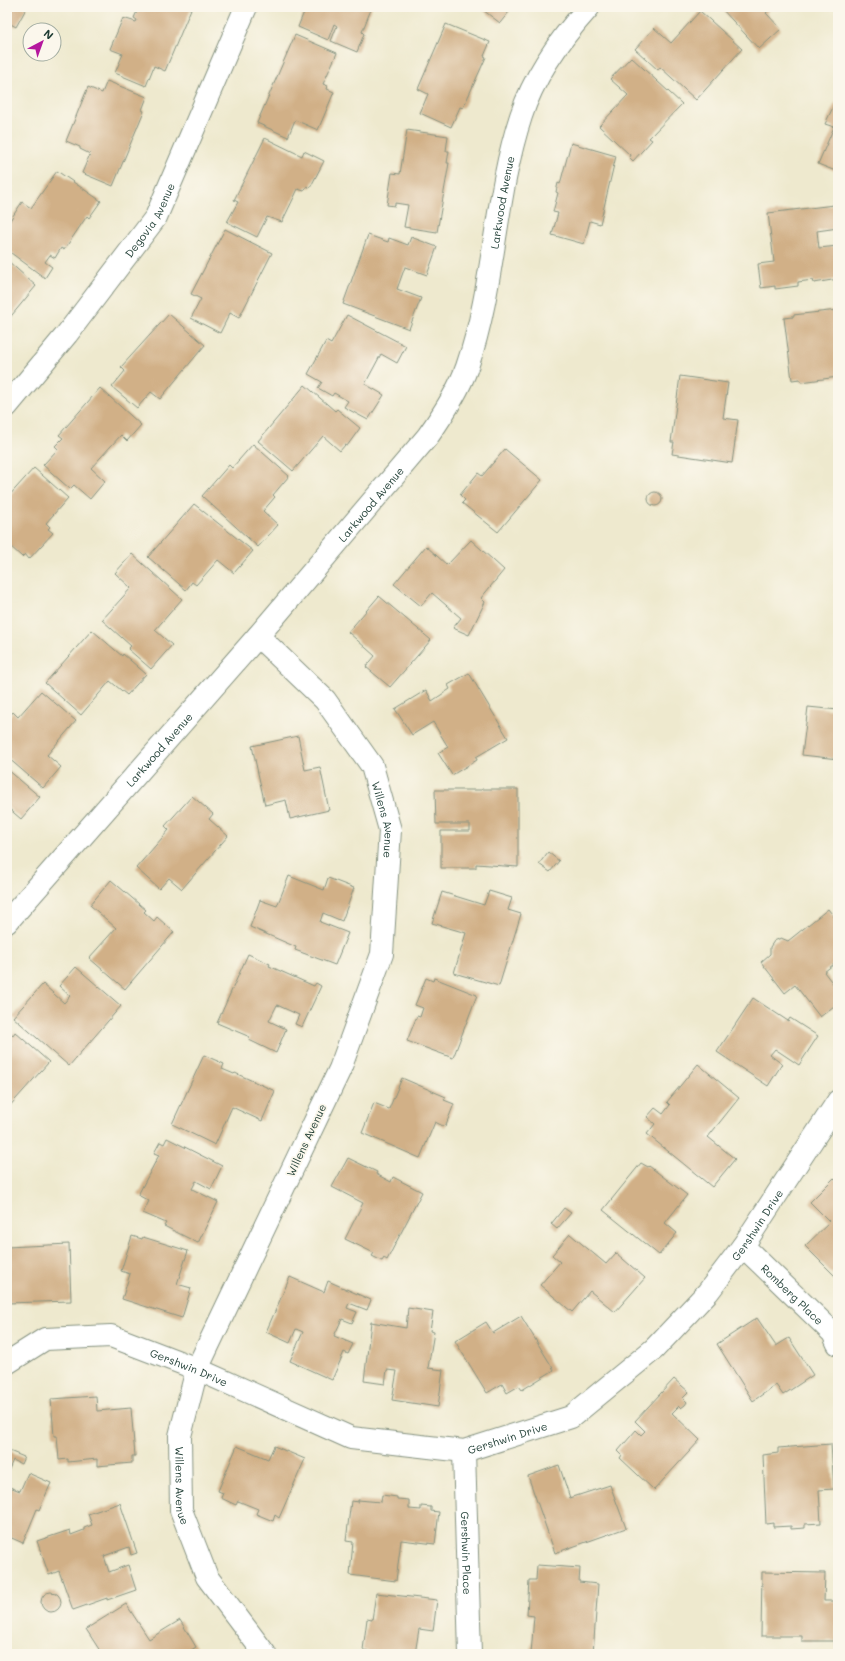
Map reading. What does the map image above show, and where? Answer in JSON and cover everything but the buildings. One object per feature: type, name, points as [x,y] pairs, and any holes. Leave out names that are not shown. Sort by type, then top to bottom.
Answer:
[{"type":"street","name":"Degovia Avenue","points":[[7,406],[67,334],[156,217],[246,7]]},
{"type":"street","name":"Larkwood Avenue","points":[[7,922],[258,636],[428,436],[443,415],[466,368],[484,303],[504,184],[521,116],[540,73],[571,27],[589,7]]},
{"type":"street","name":"Willens Avenue","points":[[258,636],[325,700],[372,766],[390,830],[382,954],[340,1069],[197,1369],[180,1436],[181,1510],[208,1577],[265,1654]]},
{"type":"street","name":"Gershwin Drive","points":[[7,1363],[46,1339],[111,1336],[197,1369],[351,1438],[464,1451],[571,1417],[654,1349],[708,1292],[743,1246],[838,1101]]},
{"type":"street","name":"Romberg Place","points":[[743,1246],[833,1333],[838,1344]]},
{"type":"street","name":"Gershwin Place","points":[[464,1451],[470,1654]]}]
